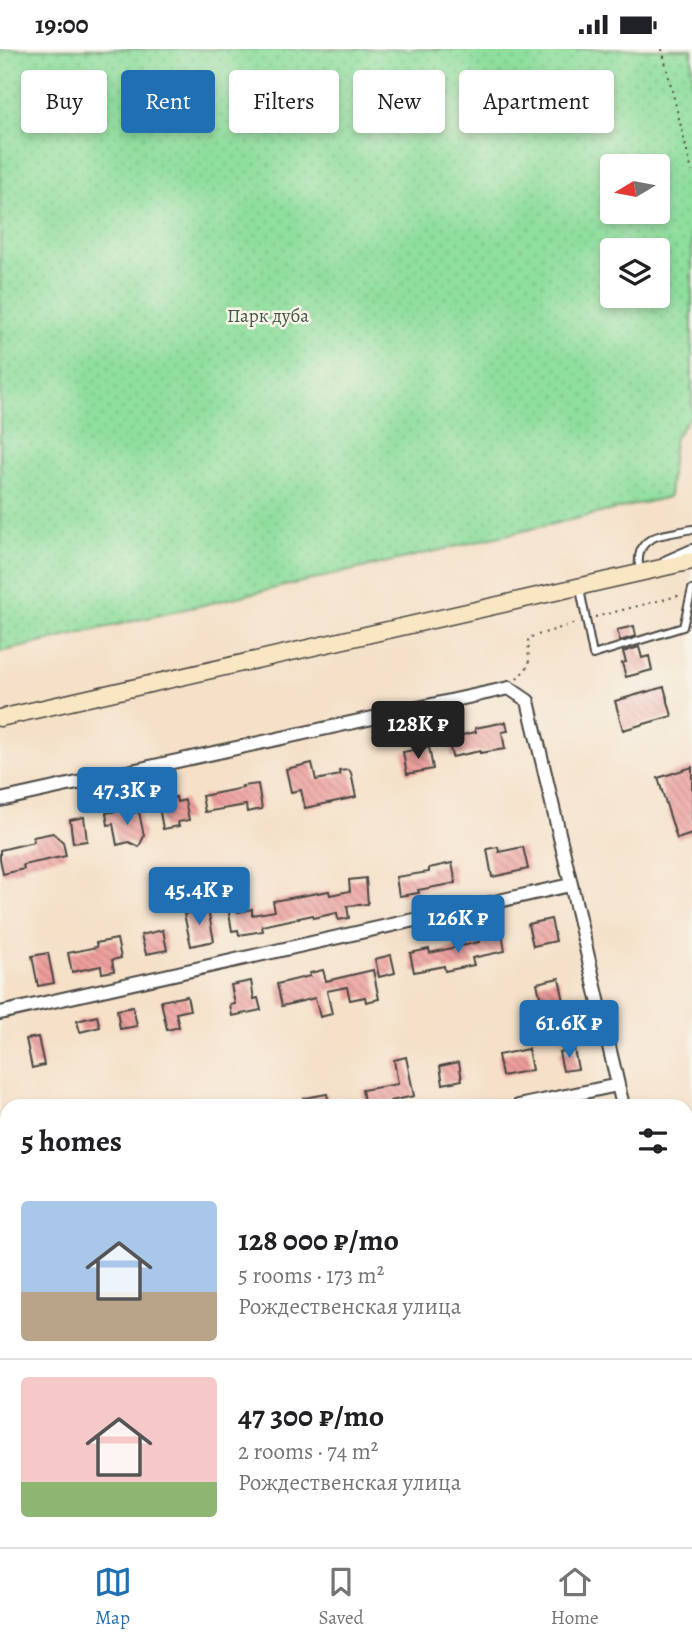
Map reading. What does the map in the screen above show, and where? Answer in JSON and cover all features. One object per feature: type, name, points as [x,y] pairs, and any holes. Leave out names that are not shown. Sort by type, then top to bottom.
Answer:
[{"type":"main road","points":[[0,718],[692,561]]},
{"type":"street","points":[[640,573],[692,551]]},
{"type":"street","points":[[0,800],[509,688],[528,701],[621,1099]]},
{"type":"street","points":[[0,1013],[570,885]]},
{"type":"street","points":[[549,1099],[618,1084]]},
{"type":"lane","points":[[640,573],[637,559],[640,548],[649,539],[692,529]]},
{"type":"lane","points":[[579,587],[593,655],[684,627],[692,589]]},
{"type":"path","points":[[662,49],[692,173]]},
{"type":"green space","name":"Парк дуба","points":[[0,49],[692,49],[692,413],[674,439],[669,497],[0,652]]},
{"type":"building","points":[[634,626],[636,636],[620,641],[617,630]]},
{"type":"building","points":[[639,647],[642,658],[649,656],[652,670],[626,677],[622,663],[626,662],[623,652]]},
{"type":"building","points":[[664,687],[672,716],[623,730],[615,701]]},
{"type":"building","points":[[506,722],[508,731],[502,732],[505,749],[452,757],[448,738],[476,732],[475,728]]},
{"type":"building","points":[[429,747],[433,769],[407,774],[403,752]]},
{"type":"building","points":[[312,763],[316,780],[340,775],[339,771],[349,770],[356,797],[305,808],[301,790],[291,792],[286,769]]},
{"type":"building","points":[[692,767],[692,834],[677,839],[658,778]]},
{"type":"building","points":[[258,784],[262,809],[247,812],[246,805],[205,812],[202,796]]},
{"type":"building","points":[[176,797],[177,802],[185,800],[189,820],[178,822],[179,826],[163,829],[158,801]]},
{"type":"building","points":[[123,810],[124,814],[139,812],[144,836],[139,847],[129,842],[117,845],[113,824],[108,825],[106,813]]},
{"type":"building","points":[[84,817],[87,841],[73,843],[70,820]]},
{"type":"building","points":[[53,833],[63,842],[66,856],[23,865],[24,869],[3,874],[0,850],[34,842],[33,837]]},
{"type":"building","points":[[498,847],[499,852],[523,847],[528,869],[492,877],[487,849]]},
{"type":"building","points":[[452,863],[456,883],[399,896],[396,877],[429,872],[429,868]]},
{"type":"building","points":[[366,878],[368,904],[347,906],[349,918],[338,920],[337,913],[313,918],[313,915],[262,926],[263,931],[239,935],[238,930],[232,931],[228,907],[236,905],[238,912],[252,909],[252,915],[275,911],[273,901],[329,891],[330,895],[350,891],[349,880]]},
{"type":"building","points":[[208,909],[214,941],[191,946],[184,914]]},
{"type":"building","points":[[551,919],[556,941],[533,946],[528,924]]},
{"type":"building","points":[[163,930],[167,950],[146,954],[141,935]]},
{"type":"building","points":[[502,933],[505,951],[472,958],[474,965],[445,971],[444,966],[414,972],[410,953],[429,949],[430,953],[479,942],[478,938]]},
{"type":"building","points":[[117,939],[121,958],[112,960],[114,971],[102,973],[101,966],[72,972],[68,953],[97,947],[96,943]]},
{"type":"building","points":[[48,953],[54,983],[38,986],[32,956]]},
{"type":"building","points":[[391,955],[395,973],[379,977],[375,959]]},
{"type":"building","points":[[323,970],[326,981],[373,970],[379,999],[366,1002],[365,997],[350,1000],[347,987],[327,991],[332,1014],[320,1017],[315,998],[282,1006],[277,984]]},
{"type":"building","points":[[559,978],[564,1001],[542,1006],[537,983]]},
{"type":"building","points":[[251,981],[254,999],[258,998],[261,1010],[232,1016],[230,1005],[235,1004],[231,985]]},
{"type":"building","points":[[187,996],[190,1010],[176,1013],[179,1027],[167,1030],[161,1001]]},
{"type":"building","points":[[133,1007],[137,1026],[120,1029],[117,1010]]},
{"type":"building","points":[[97,1016],[100,1027],[80,1032],[77,1021]]},
{"type":"building","points":[[38,1037],[44,1065],[32,1068],[26,1039]]},
{"type":"building","points":[[528,1049],[532,1070],[502,1076],[498,1055]]},
{"type":"building","points":[[574,1049],[578,1069],[563,1071],[559,1052]]},
{"type":"building","points":[[406,1057],[414,1096],[400,1099],[364,1099],[362,1090],[398,1084],[394,1060]]},
{"type":"building","points":[[459,1062],[462,1080],[443,1084],[440,1066]]},
{"type":"building","points":[[327,1094],[328,1099],[304,1099]]}]
